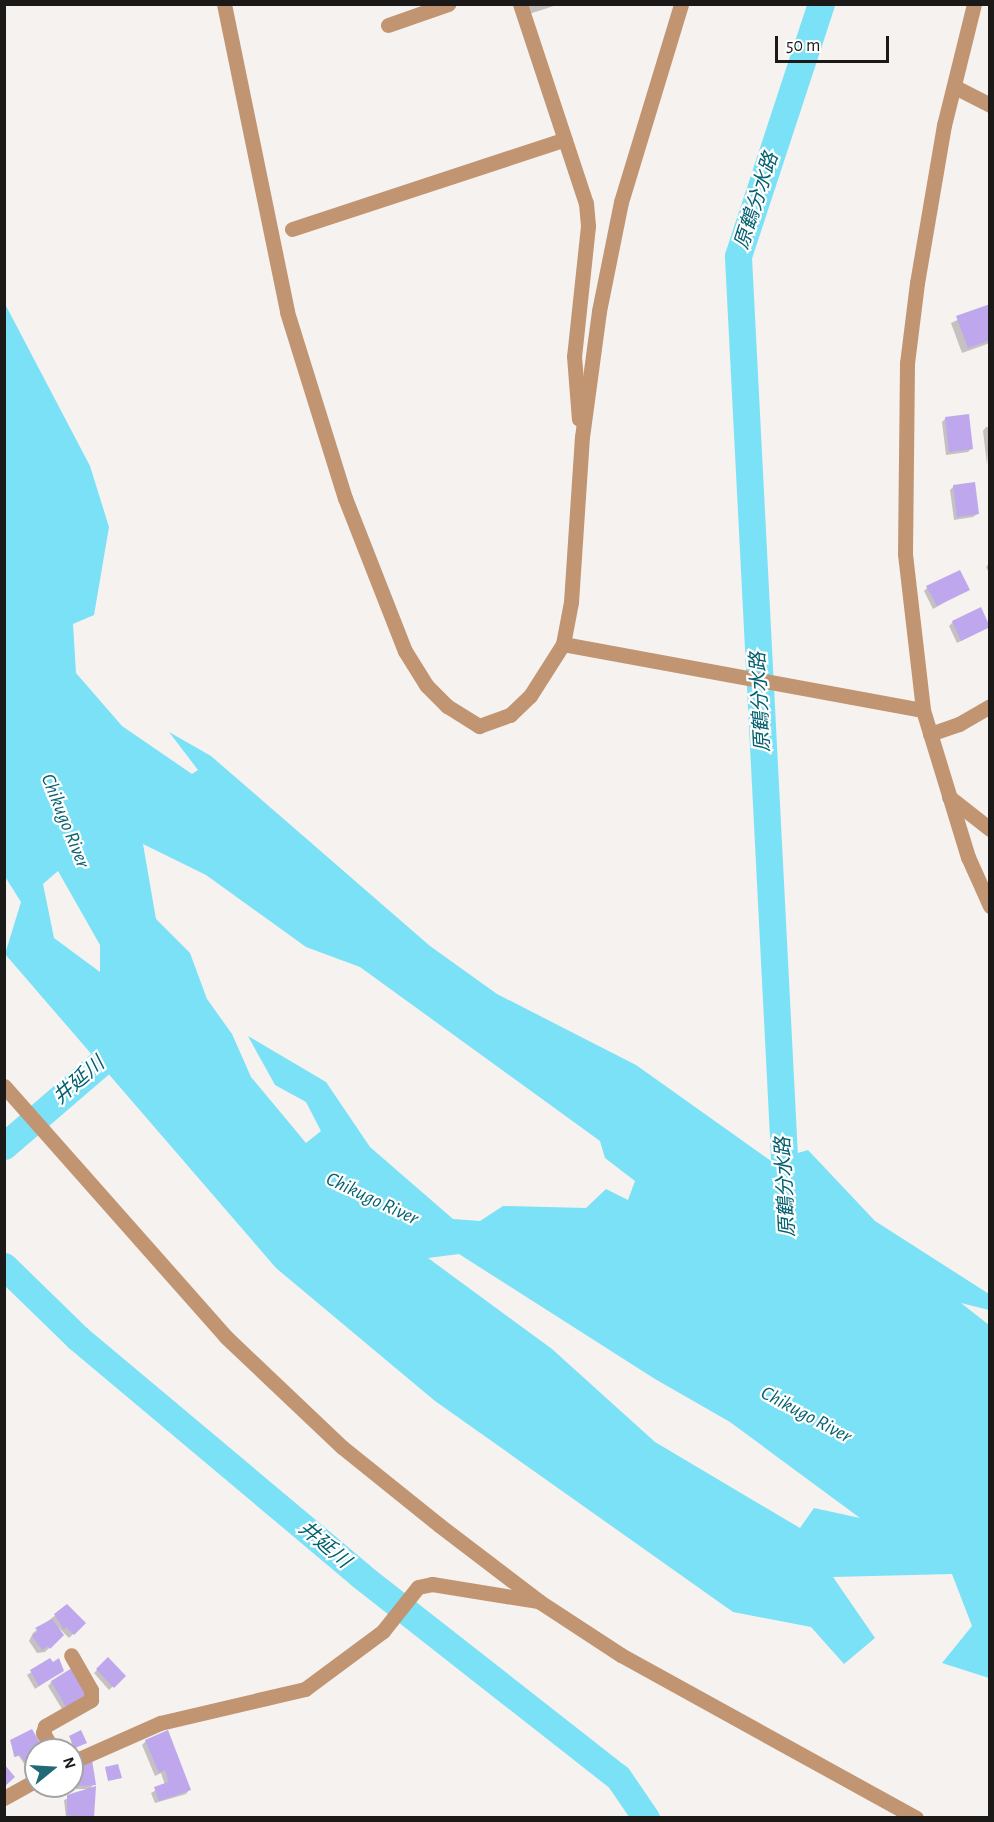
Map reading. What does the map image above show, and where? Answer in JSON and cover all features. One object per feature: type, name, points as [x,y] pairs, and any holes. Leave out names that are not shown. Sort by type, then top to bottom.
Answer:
[{"type":"street","points":[[224,4],[287,312],[341,488],[405,651],[426,685],[447,706],[479,726],[510,714],[530,696],[569,645],[582,437],[599,311],[621,202],[681,4]]},
{"type":"street","points":[[388,25],[448,4]]},
{"type":"street","points":[[520,4],[586,203],[588,226],[574,356],[582,437]]},
{"type":"street","points":[[974,4],[926,215],[907,363],[905,554],[918,710],[930,734],[968,857],[990,906]]},
{"type":"street","points":[[955,87],[990,105]]},
{"type":"street","points":[[292,229],[565,139]]},
{"type":"street","points":[[569,645],[918,710]]},
{"type":"street","points":[[930,734],[959,724],[990,706]]},
{"type":"street","points":[[949,797],[990,829]]},
{"type":"street","points":[[9,1091],[226,1337],[342,1447],[540,1602],[685,1692],[916,1818]]},
{"type":"street","points":[[84,1757],[159,1723],[305,1689],[383,1631],[418,1587],[432,1584],[540,1602]]},
{"type":"street","points":[[46,1738],[43,1733],[45,1726],[91,1700],[91,1690],[71,1655]]},
{"type":"street","points":[[4,1798],[24,1787]]},
{"type":"water","name":"Chikugo River","points":[[4,302],[90,466],[109,527],[94,615],[73,624],[76,673],[122,726],[192,774],[198,770],[169,732],[211,756],[430,946],[497,994],[636,1065],[771,1161],[808,1150],[875,1221],[989,1294],[989,1310],[961,1303],[989,1325],[989,1678],[942,1663],[972,1626],[952,1574],[833,1577],[875,1638],[844,1664],[811,1627],[733,1612],[435,1401],[276,1268],[5,954],[21,902],[4,875]],"holes":[[[143,844],[206,875],[306,947],[360,967],[600,1141],[605,1158],[635,1181],[628,1200],[606,1189],[586,1208],[503,1206],[480,1221],[453,1219],[370,1147],[326,1082],[248,1036],[275,1085],[306,1102],[321,1131],[306,1143],[251,1077],[232,1034],[207,999],[190,953],[156,919]],[[58,871],[100,945],[100,972],[54,938],[43,884]],[[459,1254],[655,1379],[730,1422],[860,1518],[814,1508],[800,1528],[655,1442],[552,1349],[428,1258]]]},
{"type":"building","points":[[990,304],[990,340],[968,348],[956,316]]},
{"type":"building","points":[[969,414],[973,449],[949,452],[945,417]]},
{"type":"building","points":[[975,482],[979,514],[957,517],[953,485]]},
{"type":"building","points":[[960,570],[970,590],[937,606],[926,586]]},
{"type":"building","points":[[981,607],[990,627],[961,641],[952,621]]},
{"type":"building","points":[[67,1604],[86,1623],[74,1635],[66,1627],[64,1630],[54,1614]]},
{"type":"building","points":[[52,1619],[64,1635],[50,1649],[48,1646],[42,1650],[32,1636],[38,1631],[35,1628]]},
{"type":"building","points":[[108,1657],[126,1676],[114,1688],[96,1669]]},
{"type":"building","points":[[50,1658],[53,1662],[59,1658],[64,1671],[39,1686],[30,1670]]},
{"type":"building","points":[[72,1668],[88,1694],[66,1707],[51,1681]]},
{"type":"building","points":[[32,1729],[37,1738],[24,1738],[24,1761],[20,1755],[15,1757],[10,1740]]},
{"type":"building","points":[[81,1730],[87,1743],[84,1744],[84,1738],[70,1738],[69,1736]]},
{"type":"building","points":[[168,1730],[191,1790],[159,1801],[154,1787],[168,1782],[167,1776],[165,1770],[159,1773],[145,1740]]},
{"type":"building","points":[[92,1760],[96,1785],[84,1786],[84,1763]]},
{"type":"building","points":[[4,1764],[15,1777],[4,1787]]},
{"type":"building","points":[[118,1764],[122,1778],[108,1781],[105,1767]]},
{"type":"building","points":[[96,1786],[94,1818],[67,1815],[67,1798],[84,1798],[84,1790]]},
{"type":"waterway","name":"原鶴分水路","points":[[786,1195],[738,256],[821,4]]},
{"type":"waterway","name":"井延川","points":[[4,1146],[126,1041]]},
{"type":"waterway","name":"井延川","points":[[4,1266],[78,1338],[360,1575],[618,1777],[646,1818]]}]
